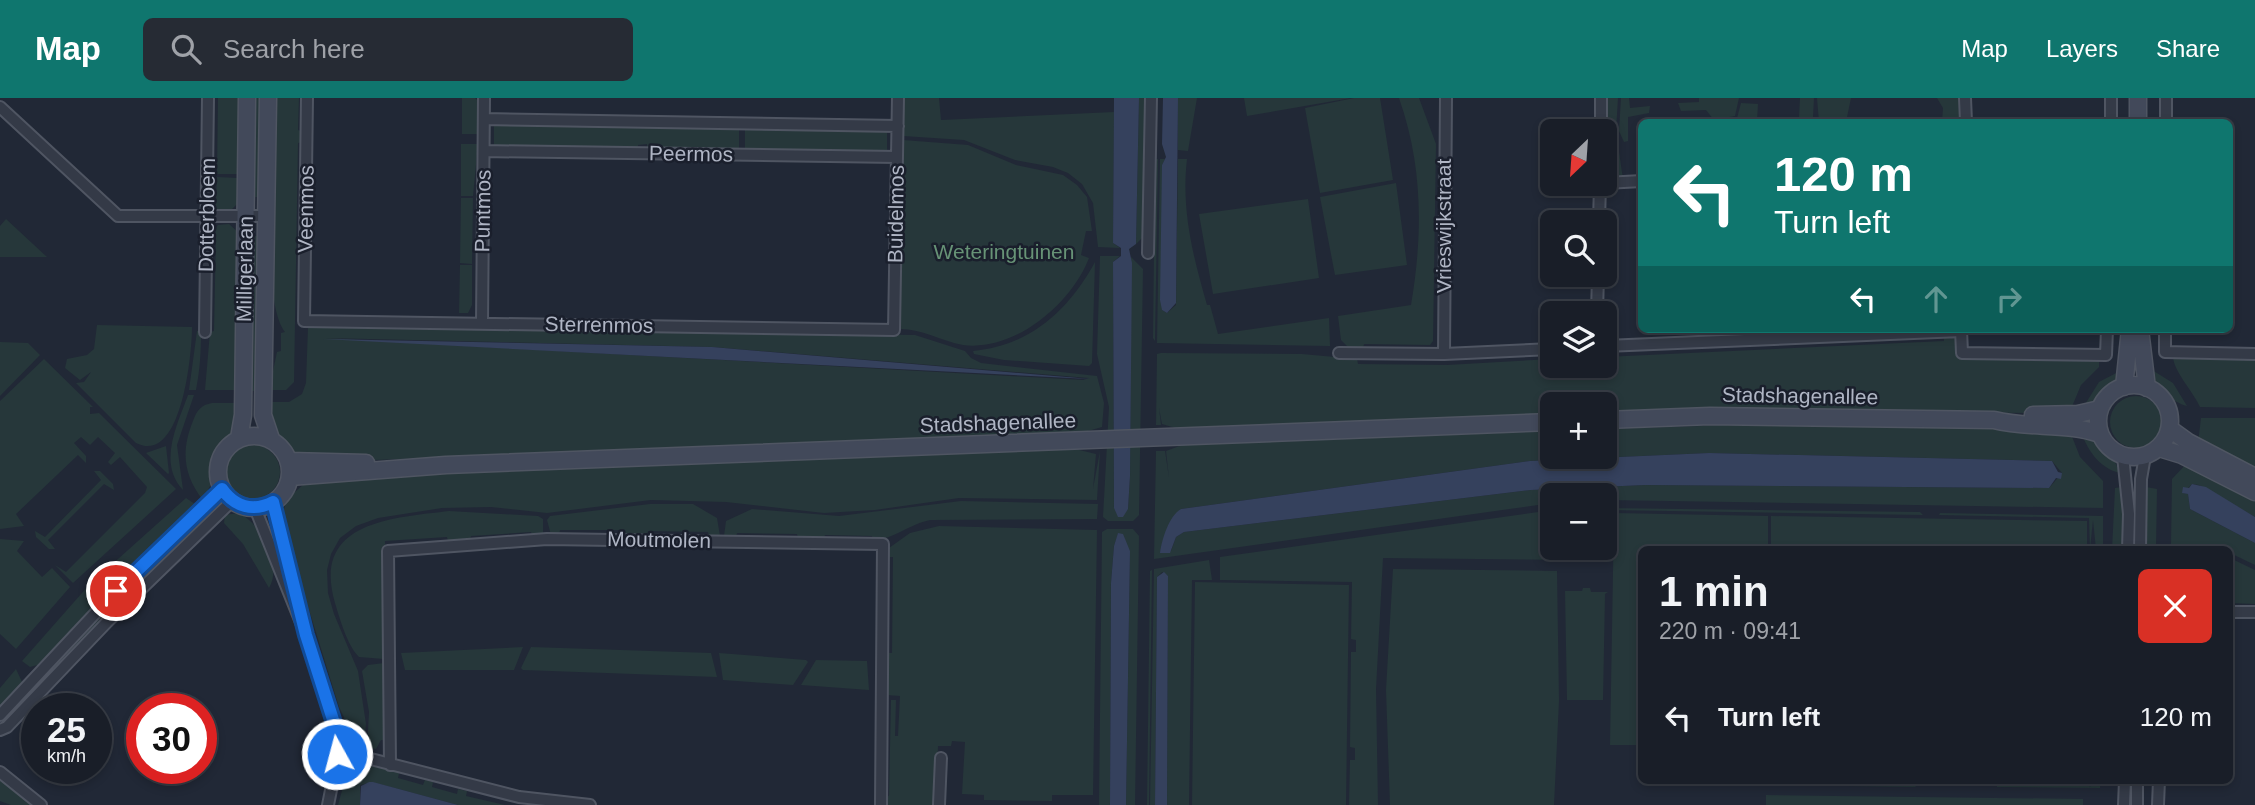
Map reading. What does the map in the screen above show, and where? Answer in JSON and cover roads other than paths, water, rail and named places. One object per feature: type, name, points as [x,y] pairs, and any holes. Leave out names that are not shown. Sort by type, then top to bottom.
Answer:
[{"type":"main road","name":"Milligerlaan","points":[[239,438],[243,415],[247,98]]},
{"type":"main road","name":"Milligerlaan","points":[[268,98],[263,415],[271,439]]},
{"type":"main road","points":[[2138,98],[2138,119]]},
{"type":"main road","points":[[2124,387],[2130,333]]},
{"type":"main road","points":[[2140,333],[2147,388]]},
{"type":"main road","points":[[2255,477],[2188,442],[2170,429],[2166,404],[2147,388],[2124,387],[2109,395],[2100,409],[2100,434],[2109,448],[2123,456],[2152,452],[2182,455],[2255,492]]},
{"type":"main road","name":"Stadshagenallee","points":[[1994,420],[2011,416],[2078,414],[2100,409]]},
{"type":"main road","name":"Stadshagenallee","points":[[1617,420],[1710,416],[1994,420],[2011,424],[2078,428],[2100,434]]},
{"type":"main road","name":"Stadshagenallee","points":[[289,469],[1540,422]]},
{"type":"main road","points":[[2152,452],[2170,429]]},
{"type":"main road","points":[[258,436],[271,439],[282,449],[289,469],[284,492],[273,502],[255,508],[227,495],[218,473],[220,458],[228,446],[239,438],[258,436]]},
{"type":"street","name":"Dotterbloem","points":[[205,332],[208,98]]},
{"type":"street","name":"Veenmos","points":[[304,321],[307,98]]},
{"type":"street","name":"Puntmos","points":[[482,323],[484,98]]},
{"type":"street","name":"Buidelmos","points":[[894,330],[898,98]]},
{"type":"street","points":[[1148,253],[1151,98]]},
{"type":"street","name":"Vrieswijkstraat","points":[[1444,354],[1446,98]]},
{"type":"street","points":[[1601,98],[1601,119]]},
{"type":"street","points":[[1965,98],[1966,119]]},
{"type":"street","points":[[2111,98],[2111,119]]},
{"type":"street","points":[[2166,98],[2166,119]]},
{"type":"street","points":[[0,107],[118,216],[267,216]]},
{"type":"street","name":"Peermos","points":[[484,119],[898,126]]},
{"type":"street","name":"Peermos","points":[[484,151],[897,157]]},
{"type":"street","points":[[1617,182],[1638,181]]},
{"type":"street","name":"Sterrenmos","points":[[304,321],[894,330]]},
{"type":"street","points":[[1617,345],[1894,333]]},
{"type":"street","points":[[1961,333],[1962,353],[2106,355],[2107,333]]},
{"type":"street","points":[[2165,333],[2165,352],[2255,354]]},
{"type":"street","points":[[1339,353],[1444,354],[1540,350]]},
{"type":"street","points":[[2140,546],[2141,479],[2152,452]]},
{"type":"street","points":[[2123,456],[2129,514],[2128,546]]},
{"type":"street","points":[[0,715],[132,573],[227,495]]},
{"type":"street","points":[[0,730],[7,727],[227,495]]},
{"type":"street","points":[[273,502],[306,635],[335,726],[337,754],[328,805]]},
{"type":"street","points":[[255,508],[306,635]]},
{"type":"street","name":"Moutmolen","points":[[390,765],[388,551],[547,539],[883,544],[881,805]]},
{"type":"street","points":[[2233,612],[2255,612]]},
{"type":"street","points":[[337,754],[390,765],[518,801],[590,805]]},
{"type":"street","points":[[939,805],[941,758]]},
{"type":"street","points":[[0,772],[41,805]]},
{"type":"street","points":[[2124,805],[2125,784]]},
{"type":"street","points":[[2137,784],[2137,805]]},
{"type":"street","points":[[2158,805],[2159,784]]},
{"type":"water","points":[[1114,98],[1139,98],[1136,244],[1129,249],[1132,263],[1130,476],[1128,509],[1123,517],[1118,517],[1114,508],[1113,262],[1121,256],[1121,248],[1113,243]]},
{"type":"water","points":[[1163,98],[1178,98],[1176,303],[1167,313],[1162,310],[1160,300],[1162,165],[1166,157],[1162,144]]},
{"type":"water","points":[[323,339],[712,347],[1090,379]]},
{"type":"water","points":[[1709,453],[2052,461],[2058,472],[2062,473],[2061,479],[2056,478],[2049,488],[1617,486],[1617,483],[1540,483],[1540,490],[1184,532],[1176,537],[1170,553],[1160,553],[1170,522],[1181,509],[1530,461],[1540,461],[1540,469],[1617,469],[1617,457]]},
{"type":"water","points":[[2192,484],[2206,487],[2255,517],[2255,543],[2190,509],[2188,494],[2182,493],[2183,487],[2189,488]]},
{"type":"water","points":[[1118,533],[1123,534],[1130,551],[1126,805],[1110,805],[1111,583],[1114,546]]},
{"type":"water","points":[[1164,572],[1168,576],[1167,805],[1155,805],[1157,577]]},
{"type":"water","points":[[369,782],[458,805],[360,805],[361,786]]},
{"type":"park label","name":"Weteringtuinen","points":[[1004,252]]}]
